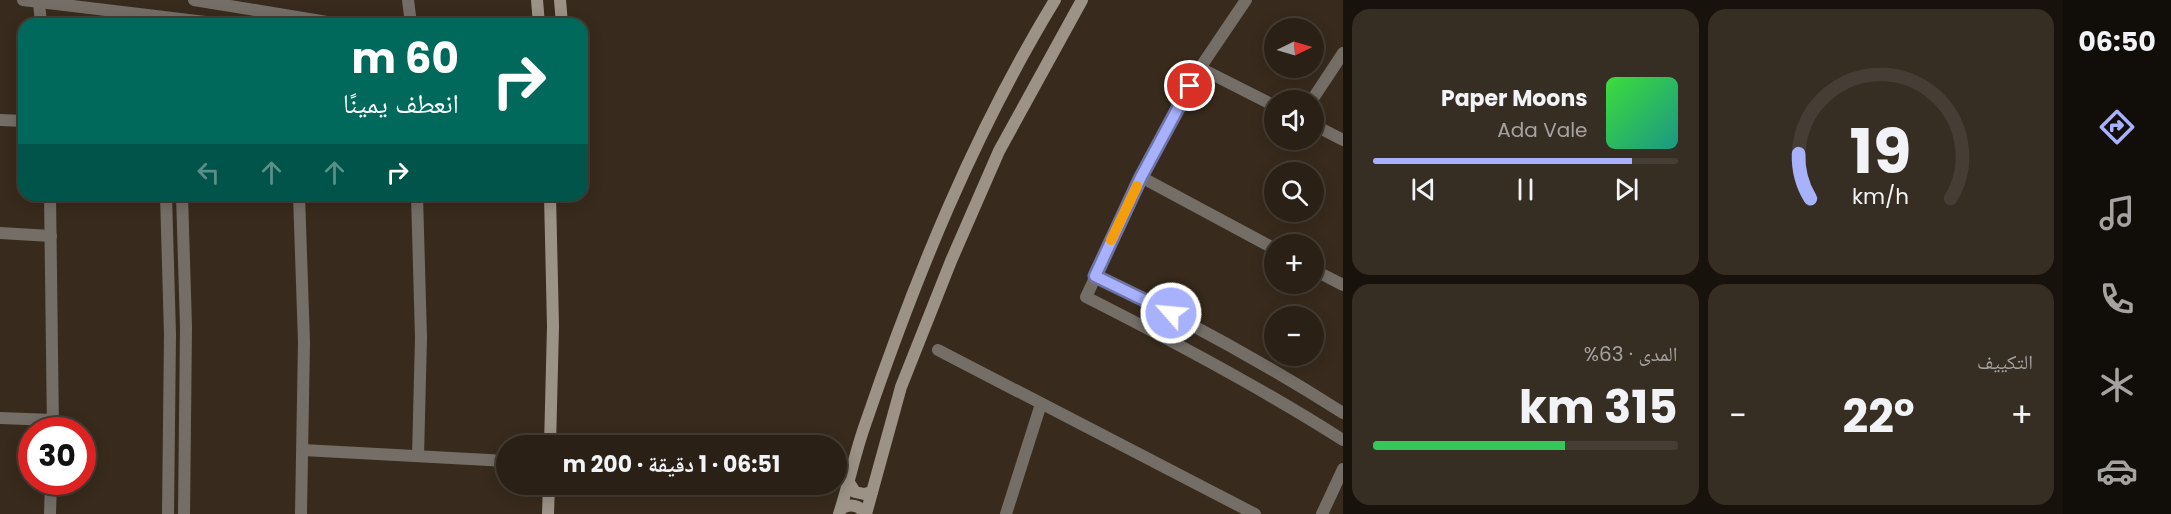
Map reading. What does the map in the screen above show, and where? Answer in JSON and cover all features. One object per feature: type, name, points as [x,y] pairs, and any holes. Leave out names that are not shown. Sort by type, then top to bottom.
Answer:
[{"type":"street","points":[[23,0],[142,18]]},
{"type":"street","points":[[194,0],[303,18]]},
{"type":"street","points":[[408,0],[410,18]]},
{"type":"street","points":[[537,0],[538,18]]},
{"type":"street","points":[[560,0],[562,18]]},
{"type":"street","points":[[840,512],[865,424],[945,211],[980,136],[1055,0]]},
{"type":"street","points":[[866,514],[901,387],[964,231],[1017,116],[1082,0]]},
{"type":"street","points":[[1246,0],[1200,68],[1141,177],[1086,297],[1204,357],[1343,440]]},
{"type":"street","points":[[39,2],[40,18]]},
{"type":"street","points":[[1319,90],[1343,53]]},
{"type":"street","points":[[1200,68],[1264,100]]},
{"type":"street","points":[[0,120],[18,122]]},
{"type":"street","points":[[1324,130],[1343,140]]},
{"type":"street","points":[[1141,177],[1264,243]]},
{"type":"street","points":[[50,201],[53,417]]},
{"type":"street","points":[[166,201],[170,345],[168,514]]},
{"type":"street","points":[[182,201],[186,327],[184,514]]},
{"type":"street","points":[[299,201],[303,287],[301,514]]},
{"type":"street","points":[[417,201],[421,338],[418,456]]},
{"type":"street","points":[[550,201],[553,326],[550,435]]},
{"type":"street","points":[[0,233],[51,236]]},
{"type":"street","points":[[1324,274],[1342,282]]},
{"type":"street","points":[[1095,276],[1208,333],[1343,413]]},
{"type":"street","points":[[938,350],[1255,514]]},
{"type":"street","points":[[1006,514],[1041,404]]},
{"type":"street","points":[[0,418],[18,420]]},
{"type":"street","points":[[303,450],[496,460]]},
{"type":"street","points":[[1322,514],[1343,469]]},
{"type":"street","points":[[849,481],[855,492],[864,494],[872,492]]},
{"type":"street","points":[[50,514],[51,495]]},
{"type":"street","points":[[549,495],[549,514]]},
{"type":"street","points":[[840,512],[850,505],[855,505],[866,514]]},
{"type":"slow traffic","points":[[1111,240],[1137,186]]},
{"type":"route","points":[[1171,313],[1095,276],[1141,177],[1190,86]]}]
